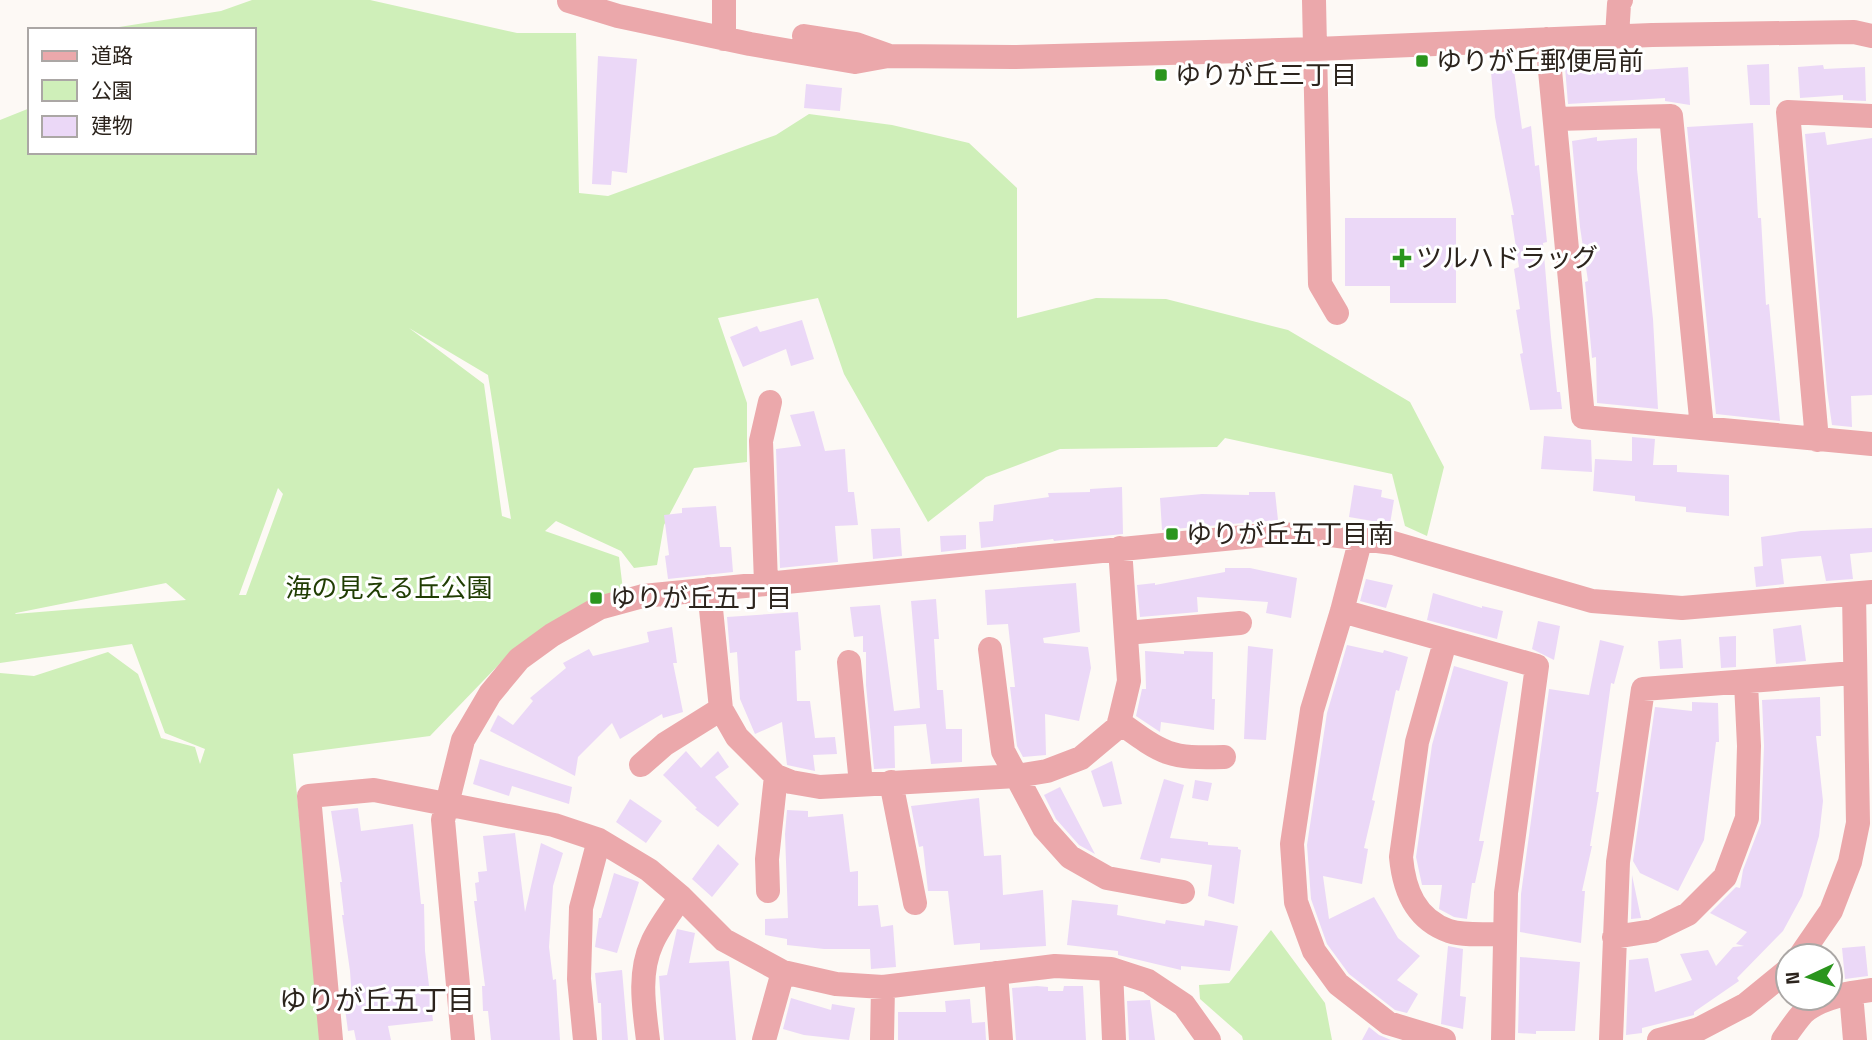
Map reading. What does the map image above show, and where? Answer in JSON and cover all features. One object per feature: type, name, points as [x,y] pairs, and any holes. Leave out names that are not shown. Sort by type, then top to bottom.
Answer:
[{"type":"street","points":[[567,0],[618,16],[724,20],[856,44],[888,55],[1028,56],[1316,49],[1617,36],[1854,32],[1872,36]]},
{"type":"street","points":[[1314,0],[1320,284],[1338,313]]},
{"type":"street","points":[[1617,36],[1621,0]]},
{"type":"street","points":[[1547,39],[1583,416],[1872,444]]},
{"type":"street","points":[[1817,440],[1788,112],[1872,116]]},
{"type":"street","points":[[1556,119],[1671,116],[1702,428]]},
{"type":"street","points":[[766,583],[761,441],[770,402]]},
{"type":"street","points":[[463,1040],[443,820],[446,805],[463,740],[491,694],[519,659],[552,635],[599,608],[643,596],[1265,535],[1323,534],[1393,543],[1592,601],[1682,608],[1863,593],[1854,673],[1858,823],[1850,862],[1831,911],[1810,942]]},
{"type":"street","points":[[1361,538],[1312,710],[1292,844],[1296,902],[1314,951],[1338,984],[1388,1023],[1444,1040]]},
{"type":"street","points":[[709,589],[721,709],[737,737],[776,776],[792,782],[820,786],[1017,776],[1047,771],[1080,758],[1118,727],[1129,681],[1120,548]]},
{"type":"street","points":[[1342,611],[1537,666],[1506,893],[1503,1040]]},
{"type":"street","points":[[1126,633],[1240,623]]},
{"type":"street","points":[[1445,642],[1417,742],[1401,857],[1402,876],[1409,898],[1423,916],[1448,930],[1504,934]]},
{"type":"street","points":[[990,649],[1003,751],[1044,828],[1070,857],[1107,878],[1183,892]]},
{"type":"street","points":[[849,662],[861,784]]},
{"type":"street","points":[[1611,1040],[1618,862],[1643,689],[1854,673]]},
{"type":"street","points":[[1614,937],[1653,931],[1688,914],[1725,877],[1748,818],[1746,683]]},
{"type":"street","points":[[641,765],[665,744],[721,709]]},
{"type":"street","points":[[1119,722],[1169,755],[1191,758],[1224,757]]},
{"type":"street","points":[[768,891],[767,859],[776,776]]},
{"type":"street","points":[[891,782],[915,903]]},
{"type":"street","points":[[331,1040],[309,796],[374,790],[554,825],[599,841],[649,870],[724,940],[783,972],[836,984],[883,987],[1055,966],[1111,969],[1148,981],[1184,1005],[1209,1040]]},
{"type":"street","points":[[585,1040],[579,979],[580,908],[599,841]]},
{"type":"street","points":[[648,1040],[643,994],[645,965],[652,943],[681,897]]},
{"type":"street","points":[[1111,969],[1114,1040]]},
{"type":"street","points":[[764,1040],[783,972]]},
{"type":"street","points":[[996,973],[1001,1040]]},
{"type":"street","points":[[1659,1040],[1699,1029],[1745,1005],[1774,981]]},
{"type":"street","points":[[882,1040],[883,987]]},
{"type":"street","points":[[1783,1040],[1804,1013],[1819,1003],[1862,991],[1856,1040]]},
{"type":"green space","name":"海の見える丘公園","points":[[252,0],[370,0],[517,33],[576,33],[579,193],[608,196],[776,135],[809,114],[892,125],[969,143],[1017,188],[1017,318],[1096,298],[1166,299],[1288,330],[1410,402],[1444,467],[1427,536],[1405,526],[1392,474],[1225,438],[1217,447],[1060,449],[986,477],[928,522],[844,374],[818,298],[718,318],[747,403],[747,462],[694,468],[664,525],[657,565],[634,568],[621,551],[556,521],[545,531],[619,557],[623,590],[509,654],[430,736],[293,754],[321,1040],[0,1040],[0,673],[34,676],[108,652],[138,674],[161,738],[195,747],[200,764],[205,749],[165,733],[132,644],[0,663],[0,120],[28,109],[28,154],[256,154],[256,28],[113,28],[221,11]],"holes":[[[409,328],[488,375],[511,519],[502,516],[484,384]],[[278,488],[283,494],[246,595],[239,595]],[[166,583],[186,600],[15,614],[16,613]]]},
{"type":"green space","points":[[1271,930],[1325,1003],[1332,1040],[1243,1040],[1242,1036],[1200,999],[1199,985],[1229,983]]},
{"type":"building","points":[[598,56],[637,59],[627,173],[612,171],[611,185],[592,184]]},
{"type":"building","points":[[1641,63],[1642,70],[1688,67],[1690,105],[1665,101],[1665,98],[1568,104],[1565,67],[1591,66],[1591,69]]},
{"type":"building","points":[[1769,64],[1770,105],[1750,105],[1747,65]]},
{"type":"building","points":[[1823,65],[1824,69],[1865,67],[1866,101],[1843,100],[1843,95],[1800,98],[1798,67]]},
{"type":"building","points":[[1514,70],[1522,129],[1531,126],[1535,166],[1539,165],[1547,242],[1543,243],[1551,337],[1557,392],[1560,392],[1562,409],[1530,410],[1520,354],[1523,353],[1516,310],[1520,309],[1514,269],[1519,267],[1511,215],[1514,215],[1495,117],[1491,72]]},
{"type":"building","points":[[806,84],[842,88],[840,111],[804,108]]},
{"type":"building","points":[[1753,123],[1758,218],[1761,218],[1766,305],[1769,304],[1780,421],[1716,414],[1687,127]]},
{"type":"building","points":[[1825,132],[1827,145],[1872,138],[1872,395],[1851,396],[1852,427],[1832,425],[1827,390],[1805,134]]},
{"type":"building","points":[[1597,137],[1597,141],[1637,138],[1637,169],[1653,319],[1658,409],[1597,403],[1596,357],[1592,358],[1585,282],[1588,281],[1572,141]]},
{"type":"building","points":[[1345,218],[1456,218],[1456,303],[1390,303],[1390,286],[1345,286]]},
{"type":"building","points":[[802,320],[814,359],[791,366],[786,349],[743,367],[730,337],[757,326],[760,332]]},
{"type":"building","points":[[814,411],[825,451],[845,449],[848,492],[854,492],[858,525],[835,526],[838,562],[780,568],[776,449],[801,446],[790,415]]},
{"type":"building","points":[[1544,436],[1591,440],[1592,472],[1541,469]]},
{"type":"building","points":[[1632,437],[1655,439],[1653,465],[1677,465],[1677,472],[1729,475],[1729,516],[1686,512],[1686,507],[1635,501],[1635,496],[1593,491],[1595,459],[1632,461]]},
{"type":"building","points":[[1354,485],[1382,490],[1381,497],[1394,500],[1390,524],[1349,517]]},
{"type":"building","points":[[1122,487],[1123,534],[981,548],[979,522],[993,521],[994,505],[1049,497],[1048,493],[1090,492],[1090,489]]},
{"type":"building","points":[[1249,492],[1275,492],[1278,520],[1162,530],[1160,498],[1202,494],[1249,495]]},
{"type":"building","points":[[716,506],[720,547],[731,547],[733,572],[668,579],[665,556],[669,555],[664,515],[682,513],[682,508]]},
{"type":"building","points":[[900,528],[902,556],[873,559],[871,529]]},
{"type":"building","points":[[1872,528],[1872,552],[1850,554],[1853,579],[1826,581],[1821,556],[1781,559],[1784,584],[1756,587],[1754,567],[1763,566],[1761,537],[1801,531]]},
{"type":"building","points":[[966,535],[966,549],[941,552],[940,536]]},
{"type":"building","points":[[1225,568],[1250,568],[1297,578],[1291,618],[1266,613],[1268,602],[1197,597],[1198,612],[1140,617],[1137,585],[1155,585],[1225,572]]},
{"type":"building","points":[[1366,579],[1393,585],[1386,608],[1360,601]]},
{"type":"building","points":[[1076,583],[1080,632],[1043,638],[1044,643],[1088,647],[1091,668],[1079,721],[1045,714],[1046,755],[1023,757],[1017,746],[1010,687],[1015,687],[1008,624],[987,625],[985,590]]},
{"type":"building","points":[[1433,593],[1482,608],[1503,611],[1497,639],[1427,620]]},
{"type":"building","points":[[936,599],[939,639],[934,639],[937,690],[943,690],[946,729],[962,729],[962,762],[931,764],[926,724],[894,726],[895,768],[874,769],[866,685],[866,652],[863,652],[863,636],[854,637],[850,607],[880,605],[894,711],[920,708],[911,601]]},
{"type":"building","points":[[798,612],[801,650],[795,651],[797,701],[810,701],[815,738],[835,737],[837,754],[813,755],[815,771],[787,765],[782,722],[755,734],[740,699],[737,652],[730,653],[727,617]]},
{"type":"building","points":[[1538,621],[1560,626],[1554,660],[1532,649]]},
{"type":"building","points":[[1801,625],[1806,661],[1776,664],[1773,629]]},
{"type":"building","points":[[672,627],[677,663],[673,663],[683,712],[663,718],[662,714],[620,739],[612,723],[578,757],[575,776],[490,731],[498,715],[513,725],[533,701],[530,698],[566,668],[563,663],[589,649],[593,656],[649,642],[647,632]]},
{"type":"building","points":[[1736,636],[1736,667],[1721,668],[1719,637]]},
{"type":"building","points":[[1681,639],[1683,668],[1660,669],[1658,641]]},
{"type":"building","points":[[1600,640],[1624,646],[1614,684],[1611,683],[1596,792],[1599,792],[1592,846],[1582,891],[1585,891],[1581,943],[1520,932],[1521,894],[1549,689],[1589,695]]},
{"type":"building","points":[[1347,645],[1383,653],[1384,650],[1408,657],[1399,691],[1396,690],[1372,800],[1375,801],[1364,848],[1368,849],[1362,884],[1323,876],[1329,919],[1374,897],[1398,938],[1420,956],[1397,980],[1418,994],[1407,1013],[1395,1010],[1349,974],[1327,944],[1311,899],[1307,845],[1327,713]]},
{"type":"building","points":[[1248,646],[1273,649],[1266,740],[1244,739]]},
{"type":"building","points":[[1145,651],[1184,654],[1184,651],[1213,652],[1214,730],[1161,722],[1160,732],[1136,716],[1142,689],[1146,689]]},
{"type":"building","points":[[1454,666],[1508,682],[1479,841],[1484,841],[1475,883],[1472,883],[1467,919],[1454,917],[1439,909],[1442,885],[1422,885],[1416,857],[1432,745]]},
{"type":"building","points":[[1820,697],[1821,736],[1816,736],[1823,801],[1819,836],[1802,896],[1783,931],[1737,978],[1739,981],[1694,1012],[1694,1015],[1642,1028],[1642,1033],[1626,1035],[1629,960],[1648,958],[1655,992],[1692,980],[1680,954],[1708,950],[1716,966],[1733,947],[1744,946],[1736,944],[1747,932],[1710,913],[1736,887],[1740,888],[1743,870],[1761,823],[1764,746],[1762,700]]},
{"type":"building","points":[[1692,702],[1718,703],[1719,742],[1716,742],[1704,840],[1678,891],[1640,873],[1633,861],[1655,707],[1692,711]]},
{"type":"building","points":[[686,751],[701,768],[718,751],[729,767],[715,777],[739,804],[718,827],[695,809],[697,808],[663,775]]},
{"type":"building","points":[[480,759],[572,787],[569,804],[512,786],[509,796],[473,784]]},
{"type":"building","points":[[1112,761],[1122,804],[1103,807],[1091,771]]},
{"type":"building","points":[[1164,779],[1184,785],[1170,838],[1238,847],[1241,850],[1234,904],[1208,896],[1212,865],[1161,858],[1160,863],[1140,859]]},
{"type":"building","points":[[1195,780],[1212,783],[1208,801],[1192,798]]},
{"type":"building","points":[[1060,787],[1095,854],[1079,845],[1056,819],[1044,795]]},
{"type":"building","points":[[979,798],[984,856],[1001,855],[1003,895],[1043,890],[1046,946],[980,950],[980,943],[954,945],[948,891],[928,891],[923,846],[919,847],[911,806]]},
{"type":"building","points":[[630,799],[662,821],[646,843],[616,822]]},
{"type":"building","points":[[358,808],[361,831],[413,824],[421,904],[424,904],[425,951],[433,1021],[388,1026],[391,1040],[356,1040],[354,1030],[348,1031],[344,1001],[352,1001],[350,971],[342,915],[342,882],[331,811]]},
{"type":"building","points":[[787,810],[808,811],[808,817],[843,814],[850,872],[858,871],[858,906],[878,905],[881,927],[893,925],[896,967],[871,969],[870,949],[824,949],[787,945],[787,939],[765,935],[765,919],[788,918],[785,834]]},
{"type":"building","points":[[515,833],[525,912],[541,843],[563,853],[553,886],[549,947],[553,980],[556,979],[560,1040],[491,1040],[488,1011],[483,1011],[482,986],[485,986],[474,901],[477,901],[475,883],[479,882],[478,872],[487,871],[483,836]]},
{"type":"building","points":[[718,844],[739,864],[712,897],[692,879]]},
{"type":"building","points":[[614,873],[639,882],[617,953],[595,947],[599,918]]},
{"type":"building","points":[[1632,875],[1641,918],[1631,919]]},
{"type":"building","points":[[1072,900],[1118,905],[1117,915],[1165,924],[1166,920],[1204,926],[1205,920],[1238,926],[1230,971],[1181,966],[1181,970],[1118,955],[1118,951],[1067,945]]},
{"type":"building","points":[[677,929],[695,933],[689,963],[729,961],[736,1040],[664,1040],[659,976],[667,975]]},
{"type":"building","points":[[1448,946],[1463,949],[1460,996],[1466,997],[1463,1029],[1441,1024]]},
{"type":"building","points":[[1865,946],[1868,976],[1845,979],[1844,948]]},
{"type":"building","points":[[1520,957],[1580,962],[1575,1031],[1518,1033]]},
{"type":"building","points":[[622,970],[628,1040],[602,1040],[601,1003],[598,1003],[595,973]]},
{"type":"building","points":[[1064,986],[1083,986],[1086,1040],[1016,1040],[1012,988],[1048,987],[1048,991],[1063,991]]},
{"type":"building","points":[[791,998],[831,1010],[832,1004],[855,1008],[849,1040],[804,1035],[783,1029]]},
{"type":"building","points":[[970,999],[972,1023],[985,1022],[986,1040],[898,1040],[898,1012],[946,1012],[945,1001]]},
{"type":"building","points":[[1150,1000],[1155,1040],[1129,1040],[1127,1001]]},
{"type":"building","points":[[1369,1027],[1379,1035],[1391,1040],[1362,1040]]},
{"type":"place","name":"ゆりが丘郵便局前","points":[[1422,61]]},
{"type":"place","name":"ゆりが丘三丁目","points":[[1161,75]]},
{"type":"place","name":"ツルハドラッグ","points":[[1402,258]]},
{"type":"place","name":"ゆりが丘五丁目南","points":[[1172,534]]},
{"type":"place","name":"ゆりが丘五丁目","points":[[596,598]]},
{"type":"district","name":"ゆりが丘五丁目","points":[[377,1000]]}]
